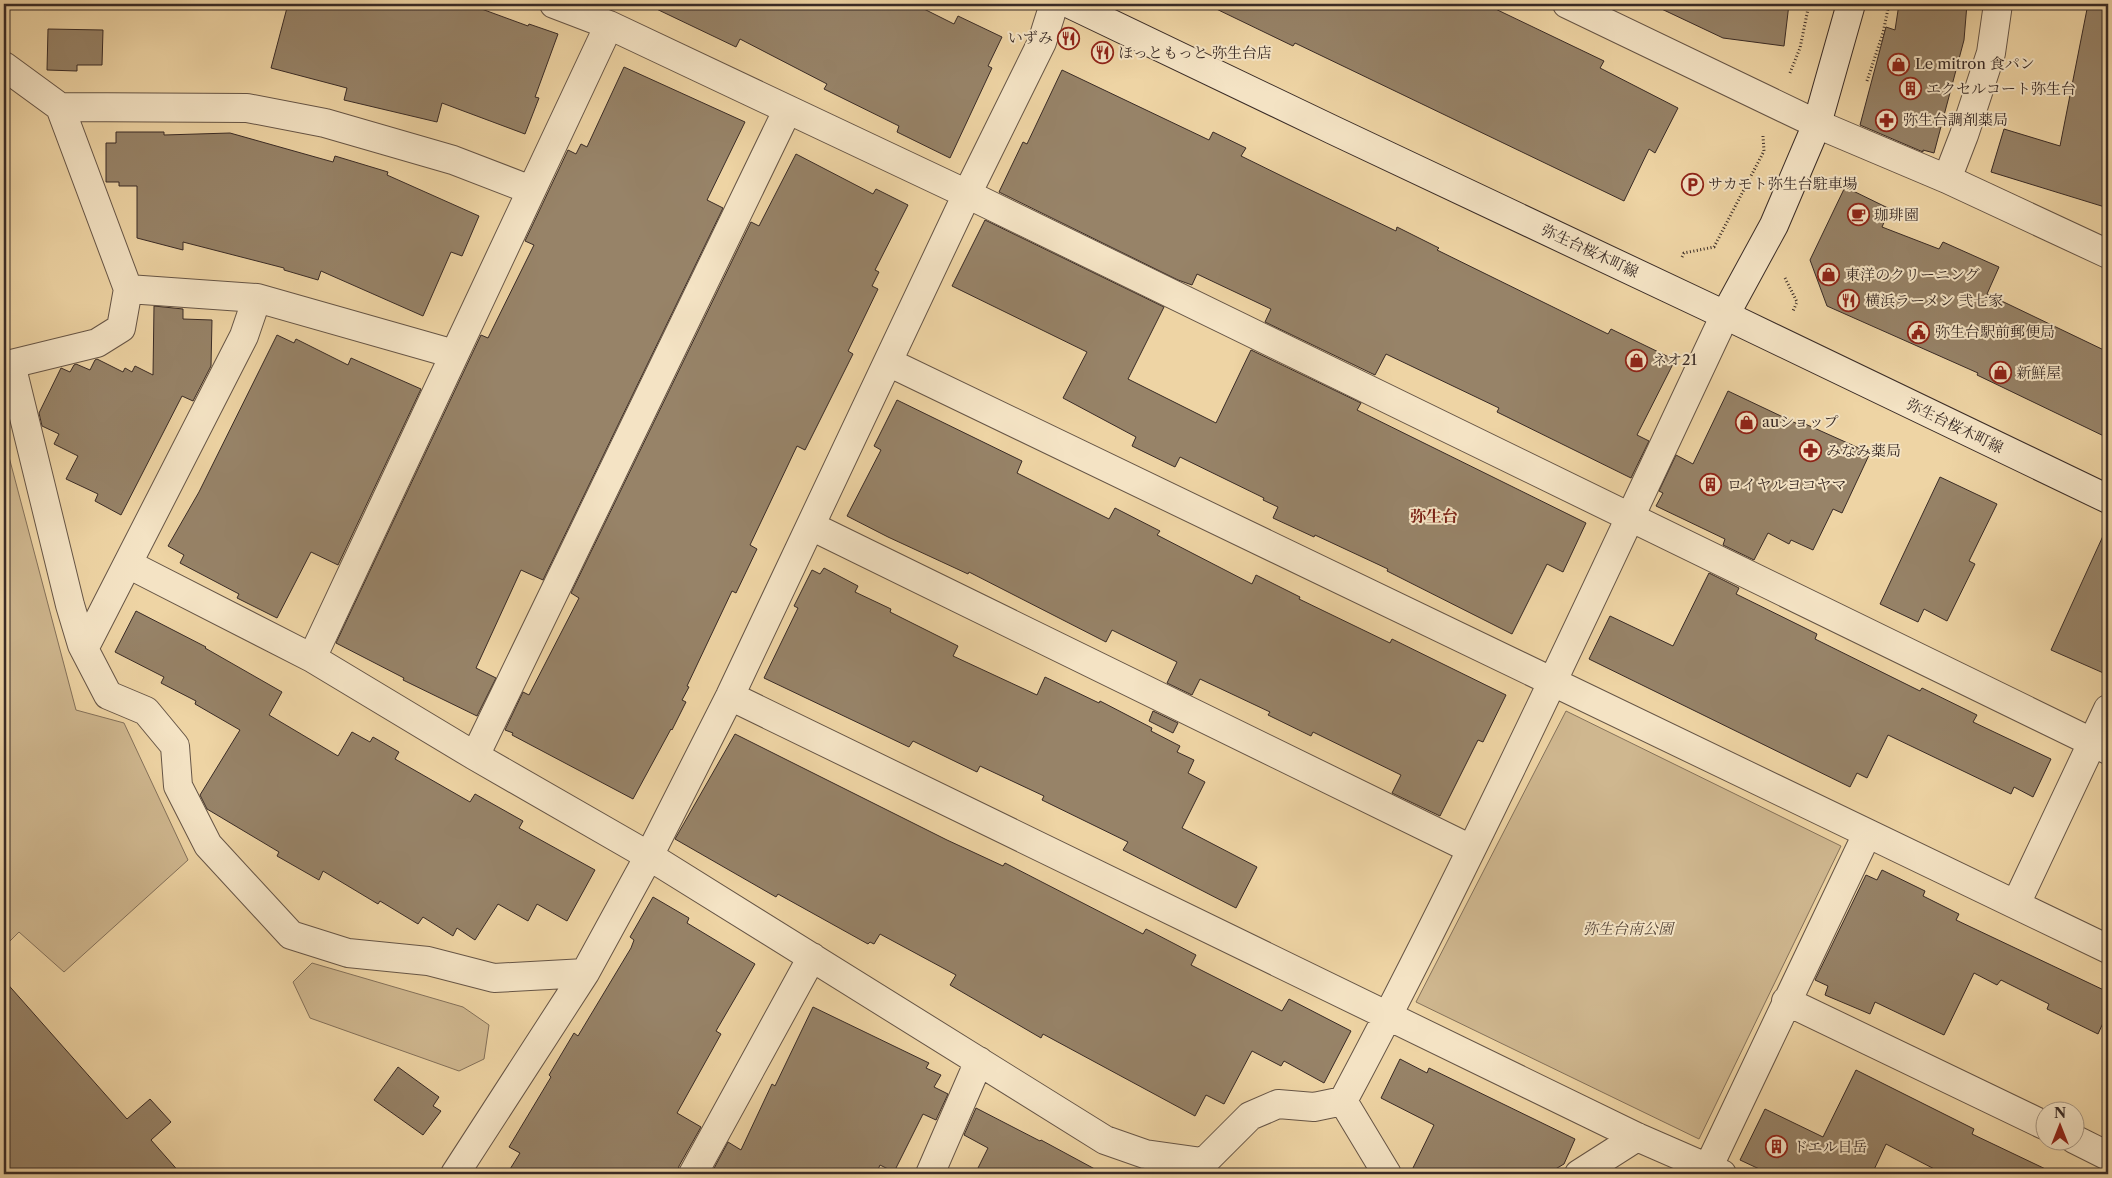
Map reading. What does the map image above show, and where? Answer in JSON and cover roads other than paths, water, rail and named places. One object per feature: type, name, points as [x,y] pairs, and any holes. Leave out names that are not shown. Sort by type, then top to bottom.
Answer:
[{"type":"street","points":[[554,4],[609,26],[967,194],[2100,746]]},
{"type":"street","points":[[455,1174],[585,973],[649,856],[730,696],[967,194],[1042,42],[1054,4]]},
{"type":"street","name":"弥生台桜木町線","points":[[1070,4],[2108,499]]},
{"type":"street","points":[[1567,4],[1595,10],[1817,124],[1947,179],[2108,254]]},
{"type":"street","points":[[1344,1101],[1389,1015],[1553,682],[1725,315],[1774,225],[1817,124],[1851,4]]},
{"type":"street","points":[[1947,179],[1964,135],[1991,53],[1998,4]]},
{"type":"street","points":[[312,658],[609,26]]},
{"type":"street","points":[[4,66],[60,107],[128,289],[121,328],[97,343],[11,364],[70,605],[84,649],[108,695],[146,711],[175,746],[178,786],[208,845],[291,935],[348,953],[428,961],[494,978],[585,973]]},
{"type":"street","points":[[60,107],[247,108],[334,126],[453,160],[531,190]]},
{"type":"street","points":[[476,756],[787,111]]},
{"type":"street","points":[[128,289],[257,298],[454,354]]},
{"type":"street","points":[[84,649],[244,336],[257,298]]},
{"type":"street","points":[[888,362],[2108,949]]},
{"type":"street","points":[[810,526],[1471,849]]},
{"type":"street","points":[[128,564],[312,658],[649,856],[1105,1140],[1145,1154],[1197,1168],[1250,1116],[1278,1104],[1314,1107],[1344,1101]]},
{"type":"street","points":[[730,696],[1637,1136],[1715,1171],[1786,1001],[1867,834]]},
{"type":"street","points":[[2016,904],[2100,746],[2108,709]]},
{"type":"street","points":[[693,1174],[812,958]]},
{"type":"street","points":[[1786,1001],[2034,1120]]},
{"type":"street","points":[[930,1174],[979,1061]]},
{"type":"street","points":[[1344,1101],[1387,1174]]},
{"type":"street","points":[[1579,1174],[1637,1136]]},
{"type":"street","points":[[2084,1144],[2108,1156]]},
{"type":"place","name":"いずみ","points":[[1069,38]]},
{"type":"place","name":"ほっともっと 弥生台店","points":[[1102,53]]},
{"type":"place","name":"Le mitron 食パン","points":[[1899,64]]},
{"type":"place","name":"エクセルコート弥生台","points":[[1910,89]]},
{"type":"place","name":"弥生台調剤薬局","points":[[1887,120]]},
{"type":"place","name":"サカモト弥生台駐車場","points":[[1692,184]]},
{"type":"place","name":"珈琲園","points":[[1858,215]]},
{"type":"place","name":"東洋のクリーニング","points":[[1829,275]]},
{"type":"place","name":"横浜ラーメン 弐七家","points":[[1849,301]]},
{"type":"place","name":"弥生台駅前郵便局","points":[[1919,332]]},
{"type":"place","name":"ネオ21","points":[[1636,360]]},
{"type":"place","name":"新鮮屋","points":[[2000,373]]},
{"type":"place","name":"auショップ","points":[[1746,422]]},
{"type":"place","name":"みなみ薬局","points":[[1810,451]]},
{"type":"place","name":"ロイヤルヨコヤマ","points":[[1711,485]]},
{"type":"place","name":"ドエル日岳","points":[[1777,1147]]},
{"type":"district","name":"弥生台","points":[[1434,516]]},
{"type":"park label","name":"弥生台南公園","points":[[1628,929]]}]
